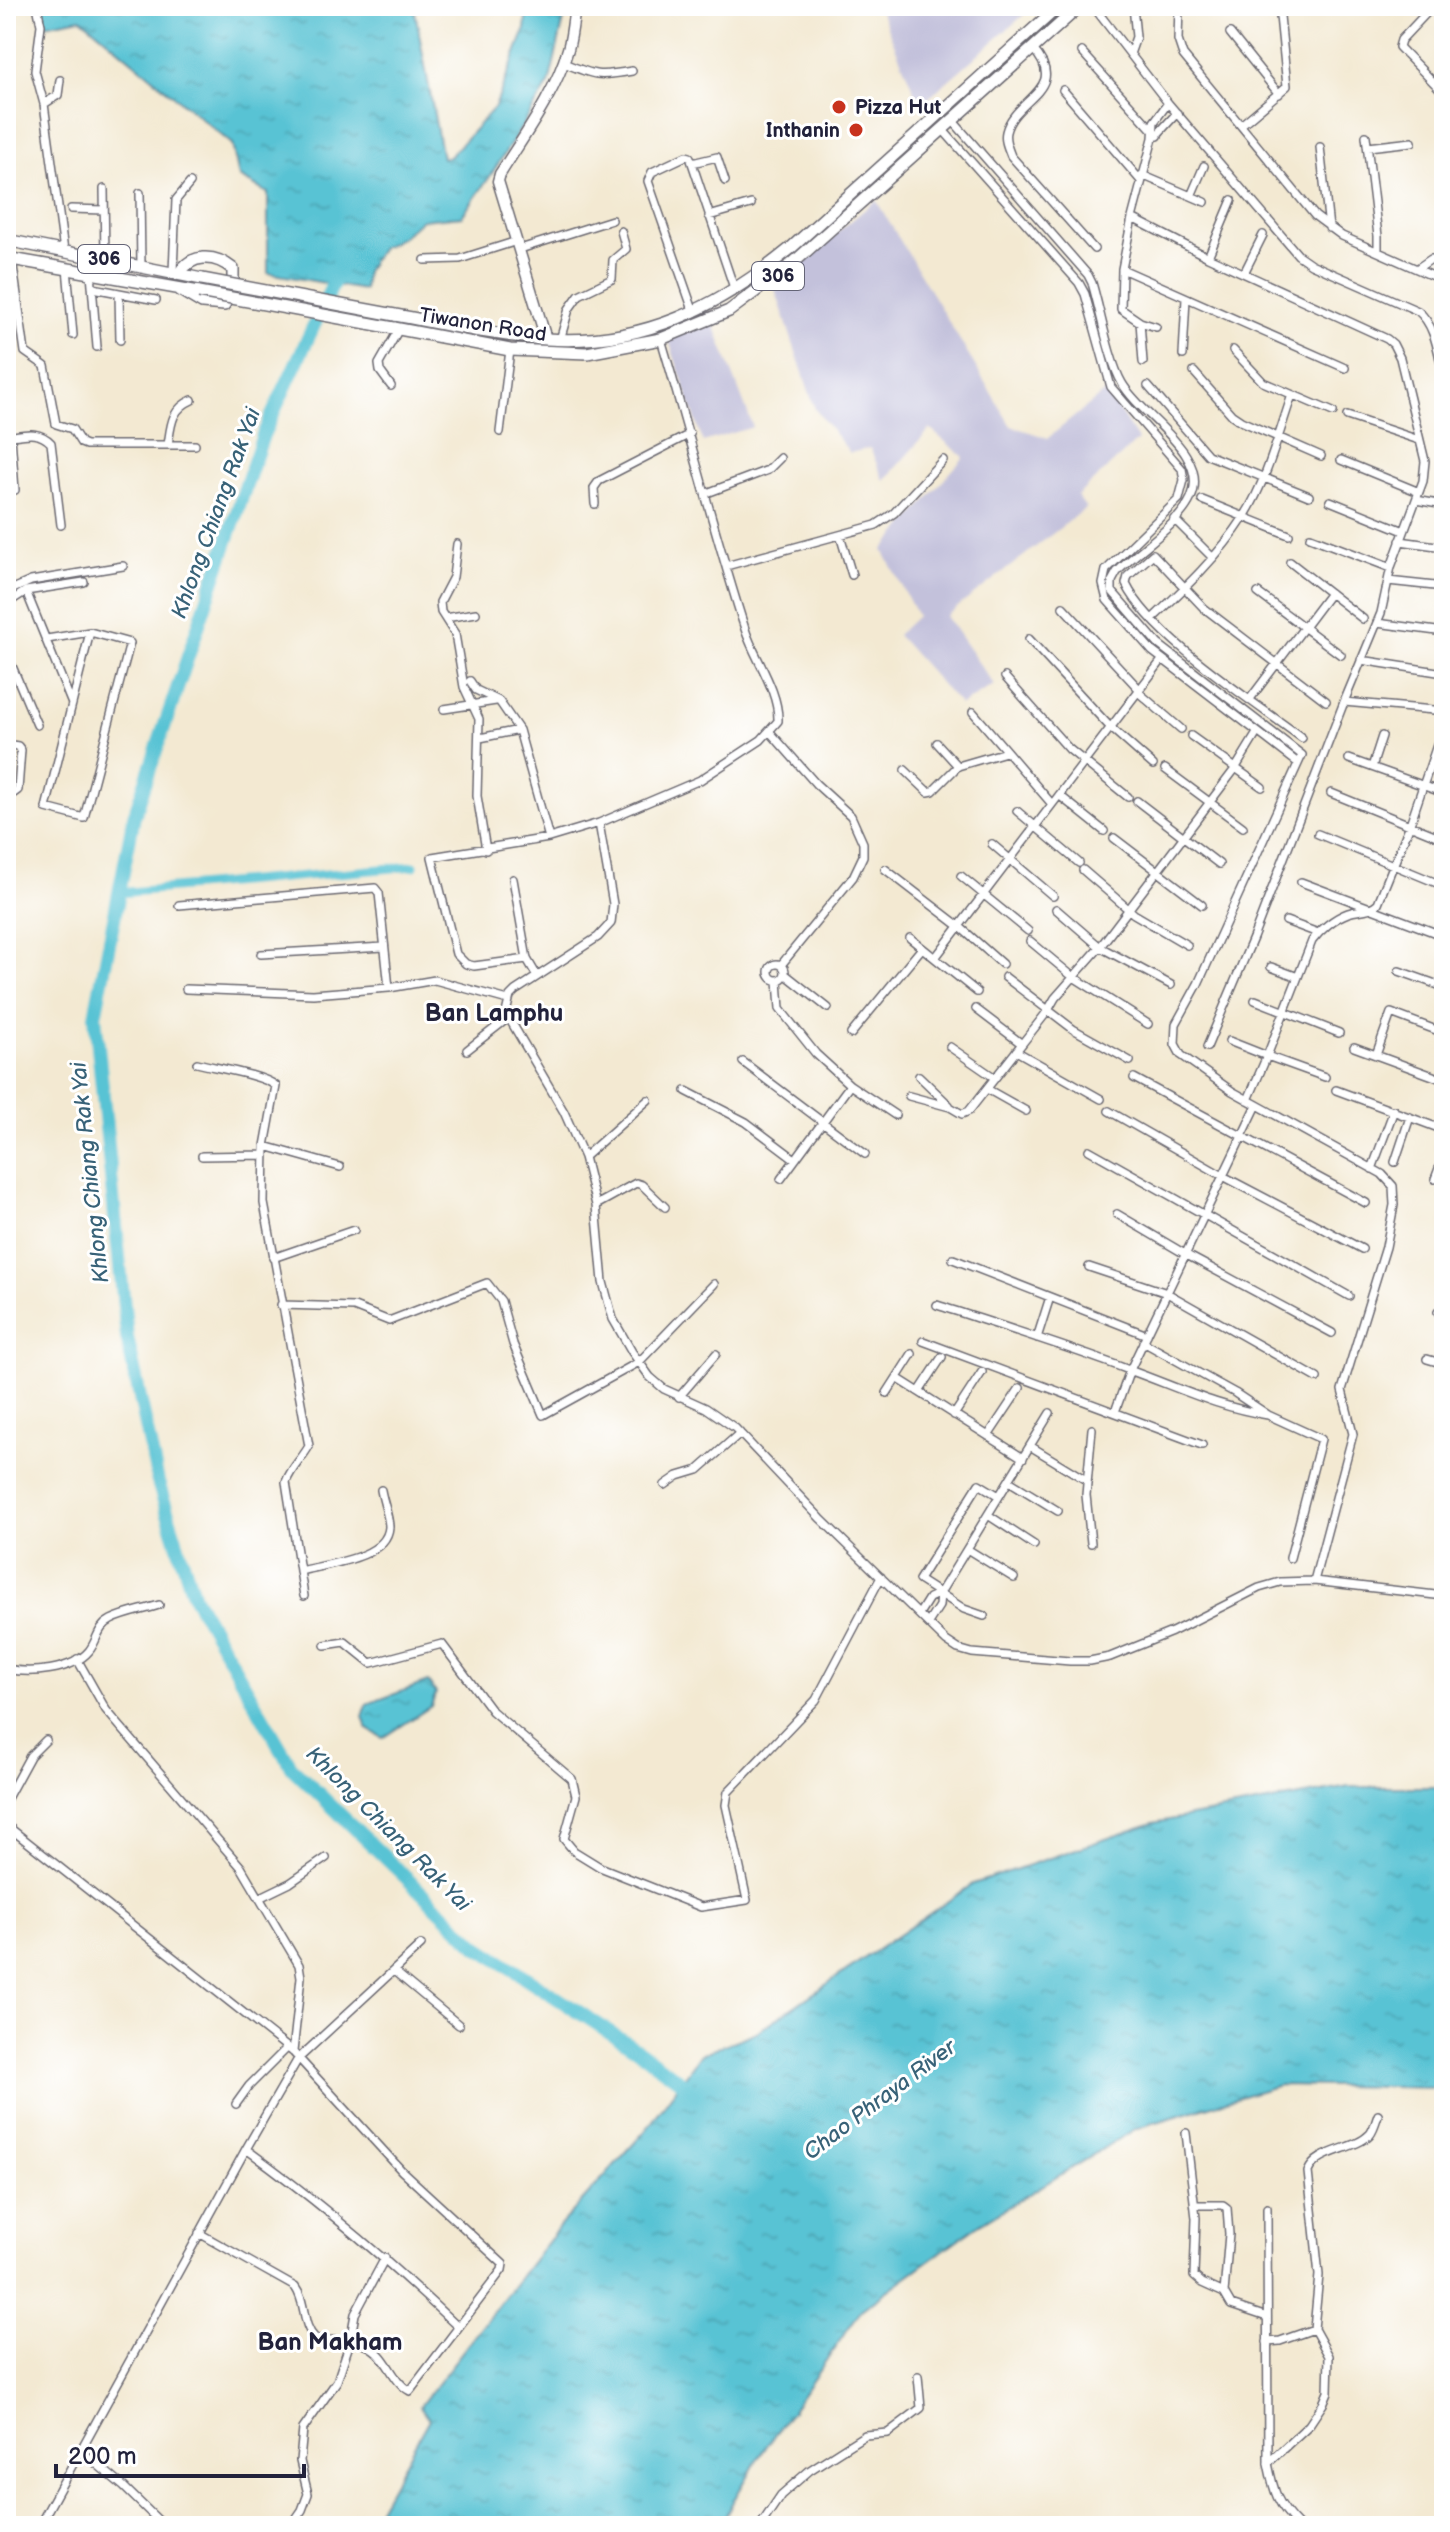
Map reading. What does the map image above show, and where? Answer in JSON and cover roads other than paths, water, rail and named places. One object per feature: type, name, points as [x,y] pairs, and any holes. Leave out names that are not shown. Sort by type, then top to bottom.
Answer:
[{"type":"main road","name":"Tiwanon Road","points":[[6,240],[395,315],[546,339],[624,334],[694,313],[735,291],[791,248],[1059,6]]},
{"type":"main road","name":"Tiwanon Road","points":[[9,258],[176,286],[510,350],[587,353],[661,339],[701,325],[752,297],[1080,6]]},
{"type":"main road","points":[[176,273],[194,258],[222,263],[233,269],[233,288],[228,303],[224,305],[202,303],[176,286]]},
{"type":"street","points":[[37,6],[41,25],[35,71],[44,104],[64,251]]},
{"type":"street","points":[[546,339],[498,181],[544,104],[564,63],[570,45],[575,6]]},
{"type":"street","points":[[1093,6],[1168,103],[1304,260],[1418,311],[1425,317],[1444,376]]},
{"type":"street","points":[[1130,54],[1136,37],[1133,6]]},
{"type":"street","points":[[1179,6],[1179,48],[1315,216],[1329,228],[1444,281]]},
{"type":"street","points":[[1241,125],[1279,94],[1288,82],[1279,6]]},
{"type":"street","points":[[1433,6],[1401,40],[1399,47],[1444,93]]},
{"type":"street","points":[[1230,33],[1279,94]]},
{"type":"street","points":[[1033,49],[1044,63],[1046,78],[1040,89],[1011,120],[1005,134],[1006,143],[1011,156],[1094,249]]},
{"type":"street","points":[[1082,52],[1154,135]]},
{"type":"street","points":[[564,63],[592,75],[632,71]]},
{"type":"street","points":[[44,104],[58,95],[60,80]]},
{"type":"street","points":[[1063,90],[1142,178],[1205,202]]},
{"type":"street","points":[[1156,327],[1140,322],[1121,309],[1122,269],[1156,119],[1168,103]]},
{"type":"street","points":[[1154,135],[1177,113]]},
{"type":"street","points":[[953,121],[1092,283],[1120,381],[1186,454],[1193,469],[1191,498],[1174,519],[1117,572],[1112,581],[1112,591],[1158,644],[1302,755],[1211,957],[1176,1024],[1175,1044],[1181,1055],[1248,1100],[1382,1174],[1393,1186],[1394,1205],[1386,1247],[1342,1390],[1353,1434],[1314,1581]]},
{"type":"street","points":[[943,130],[1079,283],[1085,294],[1111,387],[1182,469],[1184,480],[1179,499],[1112,563],[1103,578],[1107,600],[1162,660],[1298,763]]},
{"type":"street","points":[[1366,136],[1378,251]]},
{"type":"street","points":[[1368,147],[1412,142]]},
{"type":"street","points":[[1320,147],[1329,228]]},
{"type":"street","points":[[694,313],[648,181],[652,172],[686,156],[692,163],[735,291]]},
{"type":"street","points":[[692,163],[717,157],[725,181]]},
{"type":"street","points":[[1191,196],[1204,166]]},
{"type":"street","points":[[176,273],[176,200],[190,183]]},
{"type":"street","points":[[104,189],[105,259]]},
{"type":"street","points":[[140,193],[141,266]]},
{"type":"street","points":[[1208,257],[1232,200]]},
{"type":"street","points":[[709,216],[751,204]]},
{"type":"street","points":[[71,209],[104,210]]},
{"type":"street","points":[[1132,218],[1208,257],[1380,334],[1393,344],[1400,358],[1426,467],[1391,568],[1377,623],[1207,1047]]},
{"type":"street","points":[[425,260],[473,256],[612,220]]},
{"type":"street","points":[[560,340],[569,309],[579,295],[612,279],[613,260],[626,249],[621,231]]},
{"type":"street","points":[[1244,273],[1263,235]]},
{"type":"street","points":[[9,258],[25,352],[45,366],[56,424],[72,429],[81,443],[86,445],[195,445]]},
{"type":"street","points":[[1418,268],[1431,259],[1444,259]]},
{"type":"street","points":[[67,268],[73,335]]},
{"type":"street","points":[[1122,269],[1345,368]]},
{"type":"street","points":[[91,273],[97,347]]},
{"type":"street","points":[[93,288],[156,300]]},
{"type":"street","points":[[119,294],[120,340]]},
{"type":"street","points":[[1183,355],[1186,298]]},
{"type":"street","points":[[1140,322],[1143,362]]},
{"type":"street","points":[[391,386],[380,371],[379,364],[396,329]]},
{"type":"street","points":[[527,959],[474,966],[466,964],[456,954],[432,857],[549,838],[599,823],[700,780],[770,732],[778,721],[778,713],[746,633],[661,339]]},
{"type":"street","points":[[500,432],[510,350]]},
{"type":"street","points":[[1233,350],[1255,376],[1333,412]]},
{"type":"street","points":[[1194,372],[1232,415],[1321,456]]},
{"type":"street","points":[[1148,386],[1208,455],[1309,496]]},
{"type":"street","points":[[1152,619],[1213,558],[1244,517],[1264,477],[1292,395]]},
{"type":"street","points":[[168,445],[172,418],[183,404],[192,400]]},
{"type":"street","points":[[1347,416],[1419,440]]},
{"type":"street","points":[[15,490],[9,436],[36,433],[45,436],[51,443],[61,525]]},
{"type":"street","points":[[595,504],[594,488],[599,481],[690,434]]},
{"type":"street","points":[[707,493],[762,473],[780,458]]},
{"type":"street","points":[[726,566],[876,525],[894,513],[943,460]]},
{"type":"street","points":[[1341,460],[1417,496],[1444,505]]},
{"type":"street","points":[[1202,500],[1289,535]]},
{"type":"street","points":[[1330,501],[1404,531]]},
{"type":"street","points":[[1174,519],[1213,558]]},
{"type":"street","points":[[840,535],[852,575]]},
{"type":"street","points":[[1310,537],[1391,568]]},
{"type":"street","points":[[1400,541],[1444,547]]},
{"type":"street","points":[[457,544],[453,577],[440,602],[441,612],[455,634],[464,687],[479,719],[477,796],[486,850]]},
{"type":"street","points":[[1302,738],[1183,647],[1152,619],[1129,592],[1126,584],[1128,576],[1153,554],[1204,608],[1326,701]]},
{"type":"street","points":[[1290,562],[1363,619]]},
{"type":"street","points":[[6,592],[31,581],[123,566]]},
{"type":"street","points":[[1388,581],[1444,587]]},
{"type":"street","points":[[6,604],[26,591],[84,582]]},
{"type":"street","points":[[26,591],[73,705]]},
{"type":"street","points":[[1258,593],[1341,655]]},
{"type":"street","points":[[1250,699],[1330,593]]},
{"type":"street","points":[[1063,607],[1139,691],[1181,729]]},
{"type":"street","points":[[445,618],[476,613]]},
{"type":"street","points":[[1377,623],[1444,632]]},
{"type":"street","points":[[47,639],[90,632],[130,643],[84,818],[46,808],[90,632]]},
{"type":"street","points":[[1029,639],[1110,727],[1153,765]]},
{"type":"street","points":[[6,652],[37,725]]},
{"type":"street","points":[[935,958],[1162,660]]},
{"type":"street","points":[[1361,660],[1444,673]]},
{"type":"street","points":[[1005,677],[1069,749],[1128,797]]},
{"type":"street","points":[[470,681],[476,690],[499,701],[519,730],[549,838]]},
{"type":"street","points":[[444,709],[499,701]]},
{"type":"street","points":[[1344,702],[1434,710]]},
{"type":"street","points":[[973,712],[1051,803]]},
{"type":"street","points":[[480,738],[519,730]]},
{"type":"street","points":[[770,732],[816,784],[851,816],[863,843],[863,856],[853,877],[781,965]]},
{"type":"street","points":[[909,1096],[966,1114],[1072,976],[1100,947],[1235,769],[1257,733]]},
{"type":"street","points":[[1191,736],[1262,787]]},
{"type":"street","points":[[1372,767],[1382,736]]},
{"type":"street","points":[[937,743],[958,766]]},
{"type":"street","points":[[6,744],[18,746],[21,750],[18,790],[6,792]]},
{"type":"street","points":[[1248,1100],[1312,941],[1318,933],[1348,913],[1371,910],[1378,903],[1409,827],[1437,745],[1444,747]]},
{"type":"street","points":[[905,770],[928,792],[933,791],[958,766],[1006,752]]},
{"type":"street","points":[[1349,759],[1444,793]]},
{"type":"street","points":[[1165,769],[1243,827]]},
{"type":"street","points":[[1331,793],[1444,839]]},
{"type":"street","points":[[1059,795],[1104,831]]},
{"type":"street","points":[[1137,801],[1219,864]]},
{"type":"street","points":[[1017,811],[1134,914],[1187,945]]},
{"type":"street","points":[[599,823],[613,904],[611,923],[598,937],[515,991],[508,1000],[506,1013],[562,1110],[584,1157],[596,1205],[603,1282],[613,1319],[639,1362],[664,1389],[717,1415],[740,1433],[946,1641],[972,1653],[1090,1661],[1110,1657],[1172,1632],[1259,1588],[1280,1582],[1314,1581],[1444,1596]]},
{"type":"street","points":[[1318,834],[1444,886]]},
{"type":"street","points":[[1114,838],[1202,905]]},
{"type":"street","points":[[992,844],[1053,896]]},
{"type":"street","points":[[885,869],[1002,964]]},
{"type":"street","points":[[961,876],[1028,931]]},
{"type":"street","points":[[513,879],[527,959],[537,976]]},
{"type":"street","points":[[1301,882],[1444,936]]},
{"type":"street","points":[[179,905],[375,888],[379,893],[389,988]]},
{"type":"street","points":[[1056,909],[1100,947],[1171,985]]},
{"type":"street","points":[[1286,921],[1318,933]]},
{"type":"street","points":[[910,938],[977,992]]},
{"type":"street","points":[[1030,941],[1072,976],[1148,1024]]},
{"type":"street","points":[[261,954],[384,947]]},
{"type":"street","points":[[851,1034],[922,948]]},
{"type":"street","points":[[778,980],[771,977],[770,969],[776,964],[781,965]]},
{"type":"street","points":[[781,965],[785,974],[828,1008]]},
{"type":"street","points":[[1271,967],[1298,977]]},
{"type":"street","points":[[1399,971],[1444,987]]},
{"type":"street","points":[[785,974],[778,980],[778,1000],[785,1018],[816,1054],[850,1085],[895,1115]]},
{"type":"street","points":[[1005,977],[1047,1012],[1130,1061]]},
{"type":"street","points":[[186,989],[313,994],[389,988],[435,980],[508,1000]]},
{"type":"street","points":[[1255,1000],[1339,1033]]},
{"type":"street","points":[[976,1009],[1019,1048],[1101,1099]]},
{"type":"street","points":[[1376,1055],[1391,1013],[1444,1033]]},
{"type":"street","points":[[467,1050],[508,1018]]},
{"type":"street","points":[[1229,1041],[1325,1077]]},
{"type":"street","points":[[950,1047],[995,1078]]},
{"type":"street","points":[[1354,1047],[1444,1080]]},
{"type":"street","points":[[743,1062],[865,1154]]},
{"type":"street","points":[[197,1063],[275,1083],[265,1150],[264,1203],[309,1446],[290,1470],[286,1482],[304,1596]]},
{"type":"street","points":[[919,1076],[950,1107]]},
{"type":"street","points":[[1134,1078],[1366,1203]]},
{"type":"street","points":[[781,1179],[850,1085]]},
{"type":"street","points":[[987,1089],[1026,1111]]},
{"type":"street","points":[[1336,1090],[1444,1130]]},
{"type":"street","points":[[686,1091],[746,1122],[795,1159]]},
{"type":"street","points":[[584,1157],[648,1100]]},
{"type":"street","points":[[1115,1412],[1130,1370],[1257,1105]]},
{"type":"street","points":[[1372,1169],[1394,1110]]},
{"type":"street","points":[[1109,1111],[1223,1176],[1362,1249]]},
{"type":"street","points":[[1395,1162],[1410,1117]]},
{"type":"street","points":[[202,1156],[265,1150],[340,1167]]},
{"type":"street","points":[[1089,1150],[1349,1296]]},
{"type":"street","points":[[1435,1179],[1444,1155]]},
{"type":"street","points":[[596,1205],[636,1183],[665,1207]]},
{"type":"street","points":[[1117,1214],[1332,1333]]},
{"type":"street","points":[[273,1258],[354,1230]]},
{"type":"street","points":[[953,1259],[1145,1338],[1268,1415],[1321,1439],[1290,1558]]},
{"type":"street","points":[[1089,1267],[1167,1293],[1317,1378]]},
{"type":"street","points":[[281,1305],[354,1307],[389,1321],[487,1283],[501,1301],[513,1344],[543,1415],[639,1362],[714,1284]]},
{"type":"street","points":[[1037,1338],[1050,1297]]},
{"type":"street","points":[[937,1305],[1130,1370],[1191,1396],[1234,1410],[1268,1415]]},
{"type":"street","points":[[923,1341],[1202,1445]]},
{"type":"street","points":[[679,1397],[716,1354]]},
{"type":"street","points":[[887,1393],[912,1354]]},
{"type":"street","points":[[919,1392],[942,1357]]},
{"type":"street","points":[[1427,1359],[1444,1364]]},
{"type":"street","points":[[954,1415],[982,1372]]},
{"type":"street","points":[[897,1378],[1023,1458]]},
{"type":"street","points":[[988,1436],[1020,1388]]},
{"type":"street","points":[[928,1623],[939,1606],[940,1593],[1050,1413]]},
{"type":"street","points":[[1091,1543],[1086,1480],[1092,1429]]},
{"type":"street","points":[[665,1485],[678,1476],[698,1470],[740,1433]]},
{"type":"street","points":[[1030,1446],[1086,1480]]},
{"type":"street","points":[[1009,1481],[1058,1511]]},
{"type":"street","points":[[984,1616],[964,1609],[919,1580],[979,1484],[999,1496]]},
{"type":"street","points":[[300,1571],[360,1556],[376,1550],[386,1541],[389,1525],[381,1490]]},
{"type":"street","points":[[988,1515],[1034,1545]]},
{"type":"street","points":[[967,1549],[1014,1578]]},
{"type":"street","points":[[325,1645],[345,1642],[371,1663],[442,1644],[492,1711],[572,1779],[576,1796],[564,1839],[574,1851],[600,1867],[701,1907],[747,1900],[726,1805],[728,1792],[816,1700],[881,1577]]},
{"type":"street","points":[[919,1614],[929,1598],[940,1593]]},
{"type":"street","points":[[6,1669],[41,1673],[77,1659],[89,1651],[99,1629],[110,1621],[159,1605]]},
{"type":"street","points":[[39,2526],[246,2149],[293,2053],[301,1970],[227,1848],[106,1710],[77,1659]]},
{"type":"street","points":[[6,1800],[30,1756],[46,1740]]},
{"type":"street","points":[[6,1825],[293,2053],[402,2171],[503,2264],[502,2270],[410,2391],[399,2382],[387,2362],[366,2345],[315,2338],[310,2332],[302,2298],[295,2287],[199,2233]]},
{"type":"street","points":[[259,1898],[290,1883],[326,1858]]},
{"type":"street","points":[[236,2104],[249,2086],[394,1971],[421,1945]]},
{"type":"street","points":[[394,1971],[459,2025]]},
{"type":"street","points":[[1268,2463],[1309,2425],[1328,2392],[1329,2356],[1314,2329],[1319,2275],[1308,2172],[1318,2159],[1357,2143],[1371,2133],[1378,2115]]},
{"type":"street","points":[[1186,2133],[1195,2205],[1194,2276],[1224,2293]]},
{"type":"street","points":[[246,2149],[385,2258],[458,2327]]},
{"type":"street","points":[[1195,2205],[1223,2205],[1227,2208],[1229,2234],[1224,2293],[1231,2305],[1267,2317]]},
{"type":"street","points":[[1267,2208],[1268,2463],[1273,2492],[1281,2508],[1299,2526]]},
{"type":"street","points":[[291,2526],[308,2494],[300,2461],[303,2429],[337,2381],[350,2342],[355,2314],[385,2258]]},
{"type":"street","points":[[1267,2342],[1280,2341],[1314,2329]]},
{"type":"street","points":[[760,2526],[781,2495],[810,2470],[865,2435],[888,2433],[921,2408],[918,2376]]},
{"type":"street","points":[[80,2450],[164,2526]]},
{"type":"water","points":[[39,6],[414,6],[442,158],[449,157],[495,107],[525,30],[527,6],[567,6],[549,84],[462,216],[421,220],[402,237],[381,248],[366,270],[364,290],[268,273],[268,193],[239,177],[232,144],[81,18],[44,25]]},
{"type":"water","points":[[428,1682],[436,1693],[431,1706],[383,1738],[368,1729],[363,1717],[367,1704]]},
{"type":"water","name":"Chao Phraya River","points":[[1349,1787],[1444,1787],[1444,2088],[1279,2085],[1137,2128],[975,2227],[861,2310],[757,2460],[719,2526],[369,2526],[429,2419],[420,2406],[559,2227],[646,2130],[701,2054],[757,2032],[973,1884],[1153,1823]]},
{"type":"waterway","name":"Khlong Chiang Rak Yai","points":[[340,269],[263,435],[134,816],[95,1016],[127,1337],[158,1482],[194,1597],[292,1768],[477,1946],[636,2049],[694,2091]]},
{"type":"waterway","points":[[119,893],[414,866]]},
{"type":"place","name":"Pizza Hut","points":[[839,107]]},
{"type":"place","name":"Inthanin","points":[[856,130]]},
{"type":"district","name":"Ban Lamphu","points":[[494,1013]]},
{"type":"district","name":"Ban Makham","points":[[330,2342]]}]
